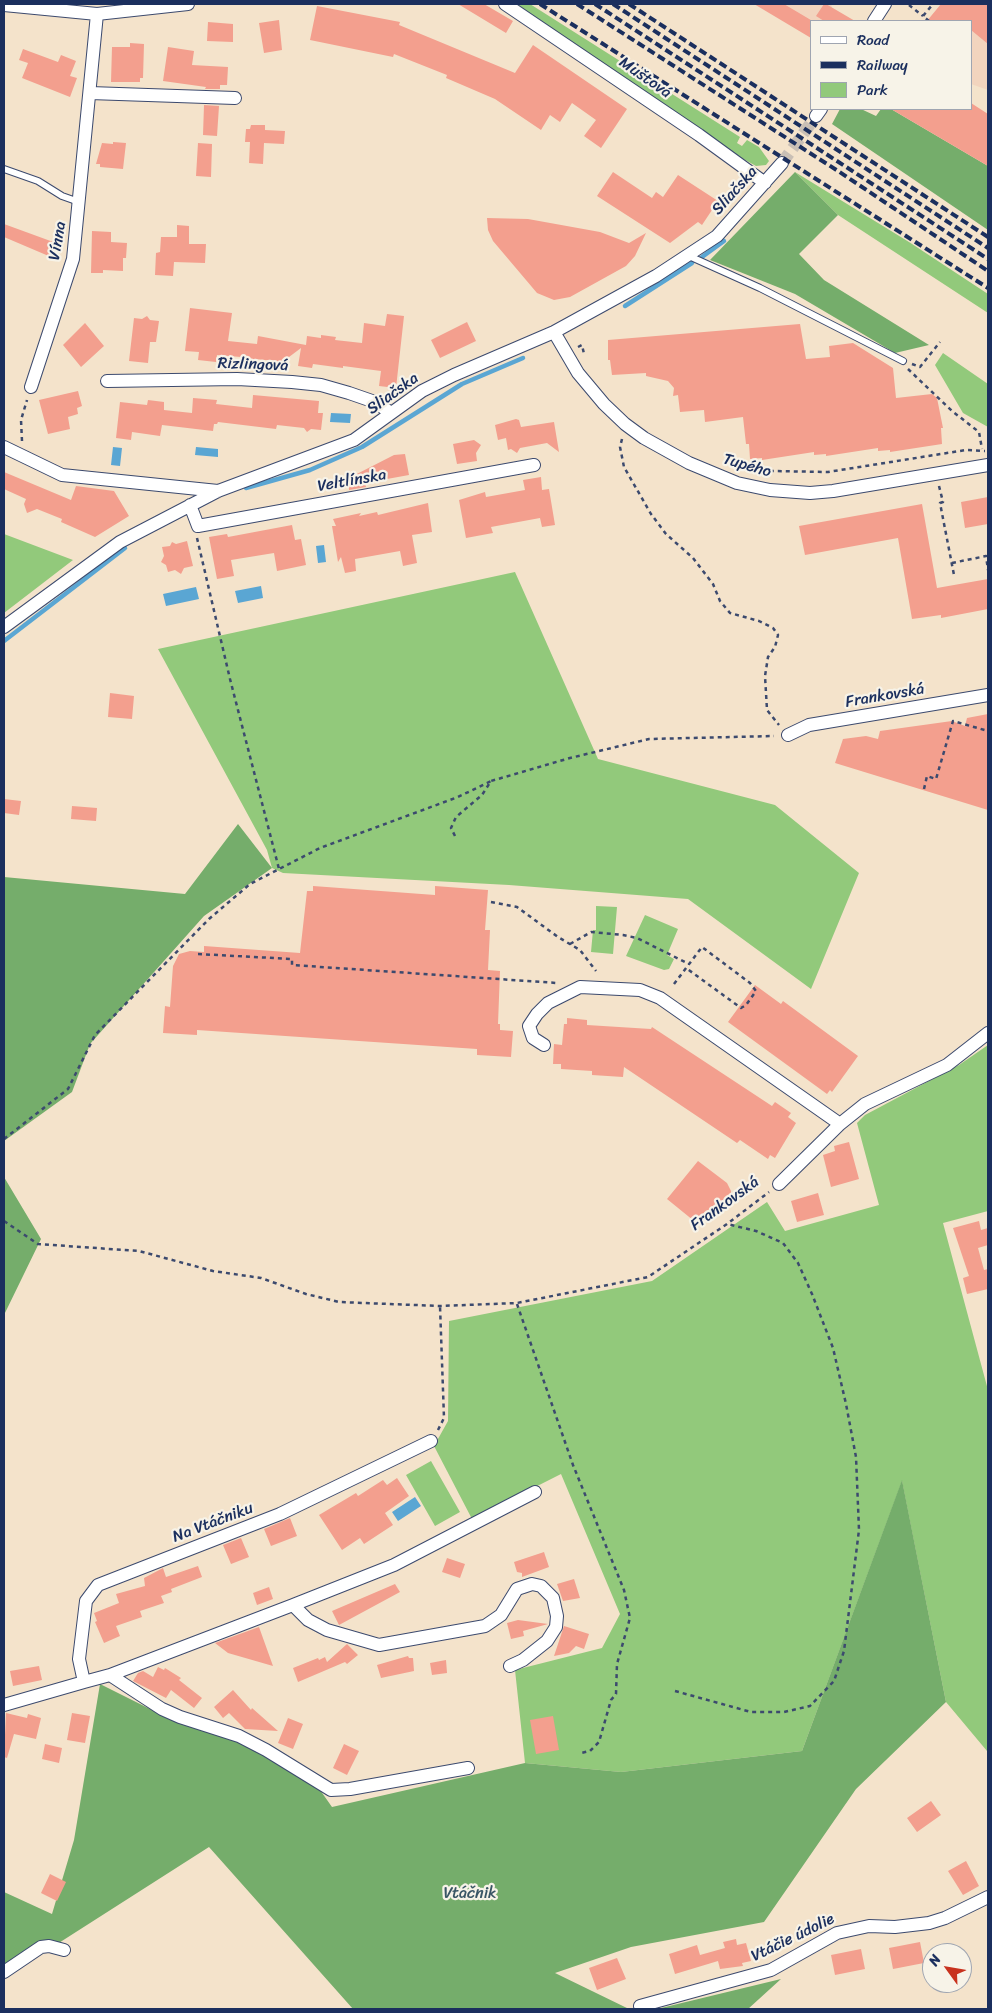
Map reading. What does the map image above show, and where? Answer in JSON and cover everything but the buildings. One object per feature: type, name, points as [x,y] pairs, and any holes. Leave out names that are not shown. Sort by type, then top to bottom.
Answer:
[{"type":"street","points":[[4,5],[97,14],[188,4]]},
{"type":"street","name":"Muštová","points":[[505,4],[699,135],[765,183]]},
{"type":"street","points":[[875,20],[885,4]]},
{"type":"street","name":"Vínna","points":[[30,387],[74,260],[97,14]]},
{"type":"street","points":[[90,93],[235,98]]},
{"type":"street","name":"Sliačska","points":[[4,626],[120,542],[218,491],[354,440],[371,430],[422,391],[454,375],[554,332],[619,298],[689,256],[717,236],[782,163]]},
{"type":"street","name":"Tupého","points":[[554,332],[578,373],[604,404],[625,424],[644,438],[689,463],[737,483],[770,490],[826,492],[988,465]]},
{"type":"street","name":"Rizlingová","points":[[107,381],[237,379],[322,385],[375,402],[391,413]]},
{"type":"street","points":[[4,447],[62,475],[218,491]]},
{"type":"street","name":"Veltlínska","points":[[198,526],[534,465]]},
{"type":"street","points":[[190,505],[198,526]]},
{"type":"street","name":"Frankovská","points":[[788,735],[809,726],[988,695]]},
{"type":"street","points":[[544,1045],[533,1038],[529,1026],[536,1014],[548,1003],[580,987],[640,990],[660,998],[840,1124]]},
{"type":"street","name":"Frankovská","points":[[779,1184],[840,1124],[865,1104],[946,1065],[988,1033]]},
{"type":"street","name":"Na Vtáčniku","points":[[84,1682],[79,1659],[80,1640],[86,1601],[98,1585],[280,1514],[431,1441]]},
{"type":"street","points":[[4,1705],[110,1674],[394,1566],[535,1492]]},
{"type":"street","points":[[293,1605],[317,1625],[357,1640],[379,1645],[486,1626],[501,1615],[517,1589],[532,1584],[541,1586],[553,1598],[558,1616],[556,1627],[548,1641],[523,1660],[510,1666]]},
{"type":"street","points":[[110,1674],[162,1709],[180,1718],[239,1736],[331,1790],[468,1768]]},
{"type":"street","name":"Vtáčie údolie","points":[[640,2006],[771,1970],[837,1933],[869,1926],[894,1927],[929,1923],[945,1918],[988,1897]]},
{"type":"street","points":[[4,1972],[41,1947],[49,1946],[64,1950]]},
{"type":"lane","points":[[4,169],[38,181],[62,196],[80,202]]},
{"type":"lane","points":[[689,256],[760,288],[903,361]]},
{"type":"path","points":[[923,16],[933,4]]},
{"type":"path","points":[[909,5],[928,20]]},
{"type":"path","points":[[903,361],[920,367],[940,342]]},
{"type":"path","points":[[565,352],[582,345],[585,358]]},
{"type":"path","points":[[903,361],[952,411],[979,432],[982,449]]},
{"type":"path","points":[[22,455],[22,420],[30,387]]},
{"type":"path","points":[[620,432],[624,467],[651,514],[666,534],[693,558],[713,584],[720,601],[730,613],[759,621],[773,628],[778,636],[775,647],[768,657],[765,676],[768,710],[788,735]]},
{"type":"path","points":[[732,466],[773,471],[828,472],[966,450],[982,449],[988,452]]},
{"type":"path","points":[[939,484],[943,502],[940,503],[954,575]]},
{"type":"path","points":[[198,526],[198,541],[230,679],[279,869]]},
{"type":"path","points":[[952,563],[986,556],[988,570]]},
{"type":"path","points":[[924,789],[927,776],[936,779],[953,721],[988,731]]},
{"type":"path","points":[[4,1139],[68,1089],[95,1035],[209,919],[250,884],[279,869],[320,848],[458,798],[491,781],[570,758],[649,739],[788,735]]},
{"type":"path","points":[[455,836],[452,828],[456,817],[482,795],[491,781]]},
{"type":"path","points":[[491,902],[517,907],[580,950],[596,970]]},
{"type":"path","points":[[570,944],[591,932],[623,935],[636,938],[689,964]]},
{"type":"path","points":[[674,984],[686,968],[689,964],[702,947],[750,983],[756,991],[746,1006],[741,1008],[686,968]]},
{"type":"path","points":[[198,954],[292,959],[292,965],[558,983]]},
{"type":"path","name":"Frankovská","points":[[4,1221],[38,1244],[139,1251],[213,1271],[261,1278],[306,1294],[340,1302],[440,1306],[517,1303],[648,1276],[727,1224],[779,1184]]},
{"type":"path","points":[[675,1691],[751,1712],[784,1712],[810,1706],[834,1681],[844,1651],[854,1580],[859,1530],[856,1457],[833,1348],[798,1263],[783,1243],[756,1231],[727,1224]]},
{"type":"path","points":[[517,1303],[573,1465],[624,1590],[630,1618],[617,1664],[616,1694],[611,1700],[599,1742],[590,1751],[581,1753]]},
{"type":"path","points":[[431,1441],[444,1418],[440,1306]]},
{"type":"shaded area","points":[[784,4],[831,4],[832,7],[825,20],[811,20]]},
{"type":"shaded area","points":[[941,4],[988,4],[988,90],[972,84],[972,20],[928,20]]},
{"type":"green space","points":[[516,4],[530,4],[740,137],[737,143],[742,146],[747,140],[759,147],[769,161],[766,165],[756,166],[738,156]]},
{"type":"green space","points":[[839,110],[863,110],[876,116],[880,110],[893,110],[988,166],[988,230],[832,124]]},
{"type":"green space","points":[[795,172],[909,242],[988,294],[988,313],[838,215]]},
{"type":"green space","points":[[795,172],[838,215],[799,254],[824,280],[929,345],[895,353],[795,294],[710,260]]},
{"type":"green space","points":[[943,353],[988,384],[988,427],[963,413],[935,365]]},
{"type":"green space","points":[[4,534],[73,560],[4,613]]},
{"type":"green space","points":[[515,572],[598,759],[775,805],[859,873],[811,989],[688,899],[509,885],[283,873],[272,868],[267,850],[158,649]]},
{"type":"green space","points":[[238,824],[272,868],[204,916],[90,1044],[72,1092],[4,1141],[4,877],[185,894]]},
{"type":"green space","points":[[596,906],[617,907],[613,954],[591,952],[593,930],[596,930]]},
{"type":"green space","points":[[645,915],[678,929],[667,955],[674,959],[669,969],[664,970],[626,956]]},
{"type":"green space","points":[[988,1045],[988,1211],[943,1223],[988,1390],[988,1750],[946,1702],[902,1481],[802,1751],[621,1772],[525,1763],[515,1670],[602,1648],[620,1614],[561,1474],[472,1519],[434,1446],[448,1421],[449,1321],[652,1281],[767,1202],[785,1231],[879,1205],[857,1123],[865,1115],[959,1065]]},
{"type":"green space","points":[[4,1177],[41,1239],[4,1315]]},
{"type":"green space","points":[[431,1461],[460,1512],[435,1526],[406,1475]]},
{"type":"green space","name":"Vtáčnik","points":[[902,1480],[946,1702],[856,1789],[764,1922],[631,1947],[555,1973],[629,2009],[353,2009],[209,1847],[4,1978],[4,1892],[52,1914],[74,1840],[100,1684],[160,1714],[239,1742],[313,1780],[332,1807],[525,1763],[621,1772],[802,1751]]},
{"type":"green space","points":[[781,1979],[748,2009],[657,2009]]},
{"type":"water","points":[[331,413],[351,414],[350,423],[330,422]]},
{"type":"water","points":[[113,447],[122,448],[120,466],[111,465]]},
{"type":"water","points":[[196,447],[218,449],[218,457],[195,455]]},
{"type":"water","points":[[324,545],[326,562],[318,563],[316,546]]},
{"type":"water","points":[[261,586],[263,598],[238,603],[235,591]]},
{"type":"water","points":[[196,587],[199,599],[166,606],[163,594]]},
{"type":"water","points":[[415,1497],[421,1506],[398,1521],[392,1512]]},
{"type":"waterway","points":[[702,257],[724,241]]},
{"type":"waterway","points":[[625,306],[692,263]]},
{"type":"waterway","points":[[246,488],[310,470],[362,447],[462,384],[523,358]]},
{"type":"waterway","points":[[4,641],[125,548]]},
{"type":"tunnel","points":[[782,163],[816,116]]},
{"type":"railway","points":[[540,4],[988,288]]},
{"type":"railway","points":[[577,4],[838,171],[988,271]]},
{"type":"railway","points":[[595,4],[988,259]]},
{"type":"railway","points":[[613,4],[988,248]]},
{"type":"railway","points":[[629,4],[988,237]]}]
